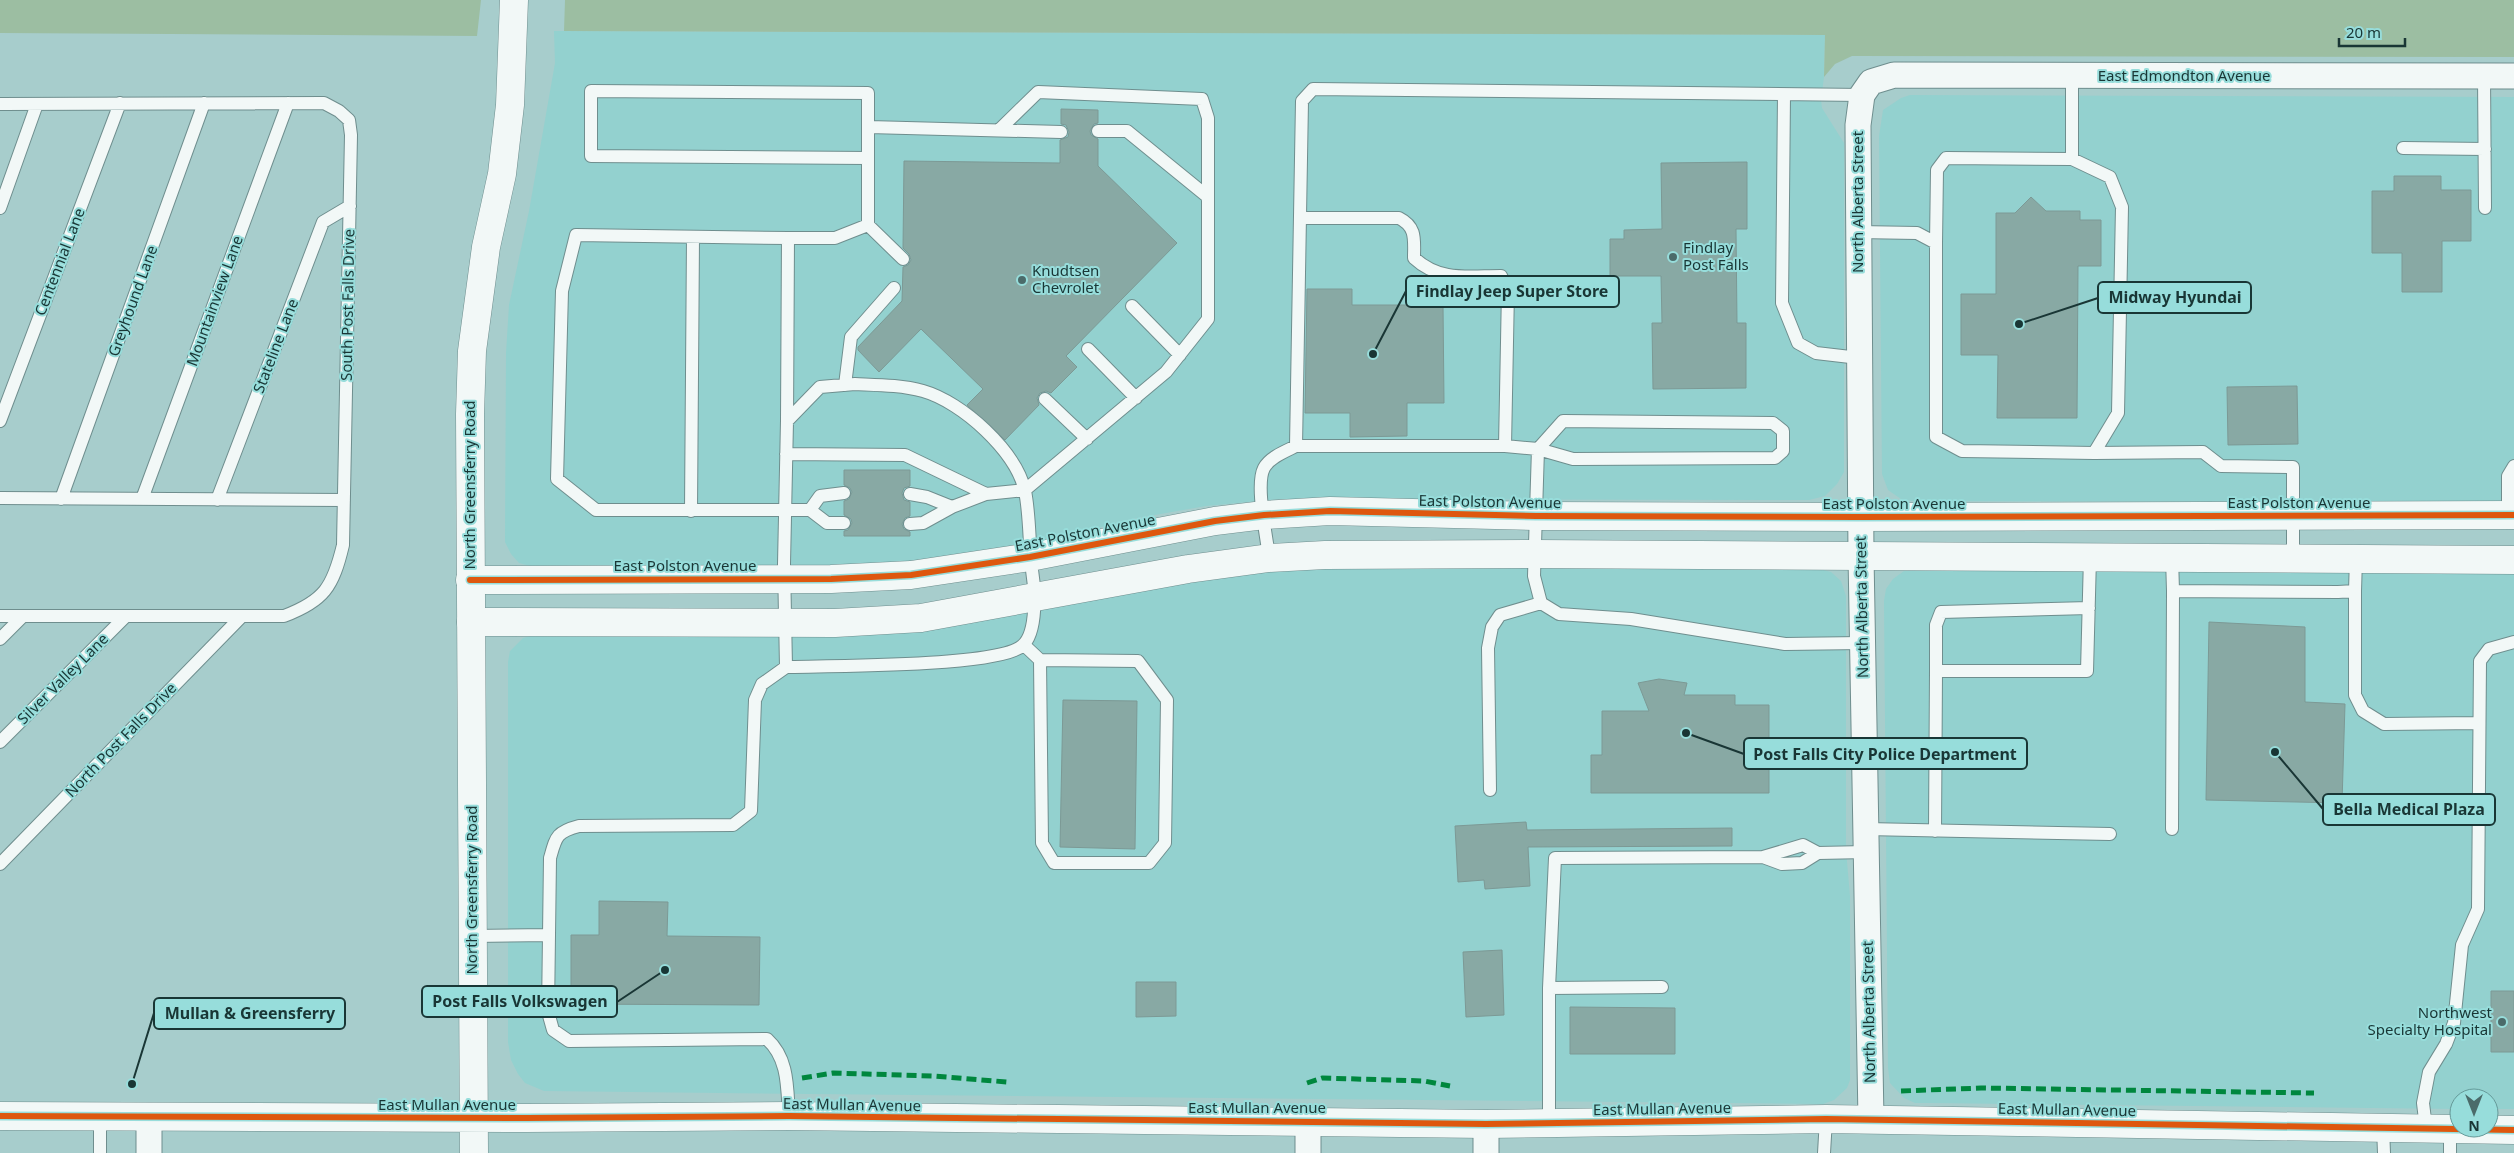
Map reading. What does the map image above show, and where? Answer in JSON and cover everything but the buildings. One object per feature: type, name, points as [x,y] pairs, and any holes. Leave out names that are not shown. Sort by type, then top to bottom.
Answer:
[{"type":"street","name":"North Greensferry Road","points":[[474,1153],[470,580],[472,351],[486,247],[502,174],[514,35],[514,0]]},
{"type":"street","name":"East Edmondton Avenue","points":[[1862,95],[1871,82],[1894,76],[2514,76]]},
{"type":"street","name":"North Alberta Street","points":[[1862,95],[1858,125],[1860,517],[1871,1120]]},
{"type":"street","name":"East Polston Avenue","points":[[470,580],[784,579],[911,575],[1030,557],[1215,521],[1264,515],[1330,511],[1536,516],[2511,515]]},
{"type":"street","points":[[471,622],[836,623],[921,618],[1036,598],[1188,568],[1269,558],[1325,555],[1535,554],[2514,560]]},
{"type":"street","name":"East Mullan Avenue","points":[[0,1116],[474,1118],[789,1116],[1308,1120],[1486,1124],[1826,1119],[2384,1140],[2514,1130]]},
{"type":"street","points":[[149,1116],[150,1153]]},
{"type":"street","points":[[1308,1120],[1308,1153]]},
{"type":"street","points":[[1486,1124],[1486,1153]]},
{"type":"lane","points":[[2072,76],[2072,160]]},
{"type":"lane","points":[[2484,76],[2485,208]]},
{"type":"lane","points":[[1296,446],[1302,101],[1313,89],[1862,95]]},
{"type":"lane","points":[[868,158],[591,156],[592,91],[868,93],[868,127],[868,158],[868,225],[903,259]]},
{"type":"lane","points":[[910,524],[923,523],[952,507],[986,494],[1025,490],[1166,372],[1208,319],[1208,118],[1202,99],[1038,92],[999,130]]},
{"type":"lane","points":[[1784,95],[1782,303],[1798,343],[1816,353],[1859,358]]},
{"type":"lane","name":"South Post Falls Drive","points":[[0,104],[324,103],[339,111],[349,120],[351,135],[344,500]]},
{"type":"lane","points":[[0,208],[37,104]]},
{"type":"lane","name":"Centennial Lane","points":[[0,421],[120,104]]},
{"type":"lane","name":"Greyhound Lane","points":[[61,499],[204,104]]},
{"type":"lane","name":"Mountainview Lane","points":[[142,499],[288,104]]},
{"type":"lane","points":[[868,127],[1060,132]]},
{"type":"lane","points":[[1098,132],[1128,132],[1208,197]]},
{"type":"lane","points":[[2403,148],[2485,149]]},
{"type":"lane","points":[[2094,453],[2118,413],[2122,207],[2110,177],[2072,160],[1946,158],[1937,170],[1936,437],[1962,451],[2094,453],[2203,452],[2221,466],[2293,467],[2293,558]]},
{"type":"lane","name":"Stateline Lane","points":[[218,500],[323,222],[350,206]]},
{"type":"lane","points":[[1300,218],[1399,218],[1408,222],[1414,231],[1414,258],[1426,269],[1445,276],[1501,276],[1508,290],[1505,446]]},
{"type":"lane","points":[[844,523],[827,523],[810,510],[596,510],[557,479],[562,291],[576,235],[835,238],[868,225]]},
{"type":"lane","points":[[1858,232],[1917,233],[1936,243]]},
{"type":"lane","points":[[692,511],[694,237]]},
{"type":"lane","points":[[786,667],[784,579],[788,238]]},
{"type":"lane","points":[[845,385],[851,337],[894,288]]},
{"type":"lane","points":[[1132,306],[1180,355]]},
{"type":"lane","points":[[1088,349],[1136,398]]},
{"type":"lane","points":[[787,421],[820,387],[886,385],[923,391],[951,403],[992,437],[1016,466],[1025,490],[1030,557],[1036,598],[1030,630],[1024,645],[1012,653],[986,657],[850,667],[786,667],[762,684],[755,700],[751,811],[733,825],[579,826],[563,830],[555,838],[550,858],[548,1012],[553,1030],[569,1041],[767,1039],[778,1049],[787,1073],[789,1116]]},
{"type":"lane","points":[[1045,399],[1087,439]]},
{"type":"lane","points":[[1269,558],[1260,486],[1264,468],[1276,456],[1296,446],[1505,446],[1538,450],[1573,459],[1775,458],[1783,451],[1783,431],[1773,423],[1563,421],[1538,450],[1534,576],[1541,603],[1559,614],[1631,619],[1784,644],[1862,643]]},
{"type":"lane","points":[[786,454],[905,455],[986,494]]},
{"type":"lane","points":[[2511,515],[2508,476],[2514,466]]},
{"type":"lane","points":[[810,510],[820,496],[844,493]]},
{"type":"lane","points":[[910,494],[928,497],[952,507]]},
{"type":"lane","points":[[0,498],[344,500],[343,545],[337,568],[325,592],[308,607],[284,616],[0,616]]},
{"type":"lane","points":[[1936,671],[2087,671],[2090,557]]},
{"type":"lane","points":[[2172,558],[2174,591],[2172,829]]},
{"type":"lane","points":[[2356,558],[2355,694],[2364,712],[2384,724],[2479,723]]},
{"type":"lane","points":[[2174,591],[2355,591]]},
{"type":"lane","points":[[1490,790],[1488,648],[1492,627],[1500,615],[1541,603]]},
{"type":"lane","points":[[1936,831],[1936,624],[1941,612],[2089,608]]},
{"type":"lane","points":[[0,639],[24,616]]},
{"type":"lane","name":"Silver Valley Lane","points":[[0,742],[126,616]]},
{"type":"lane","name":"North Post Falls Drive","points":[[0,864],[242,616]]},
{"type":"lane","points":[[2442,1136],[2423,1103],[2429,1072],[2446,1044],[2454,1023],[2462,946],[2478,909],[2480,661],[2489,649],[2514,642]]},
{"type":"lane","points":[[1024,645],[1040,660],[1138,661],[1167,700],[1166,843],[1149,863],[1054,863],[1042,843],[1040,660]]},
{"type":"lane","points":[[1549,1123],[1550,988],[1555,858],[1763,857],[1782,864],[1802,863],[1818,853],[1866,840],[1936,831],[2110,834]]},
{"type":"lane","points":[[473,936],[549,935]]},
{"type":"lane","points":[[1550,988],[1662,987]]},
{"type":"lane","points":[[100,1116],[100,1153]]},
{"type":"lane","points":[[1824,1153],[1826,1119]]},
{"type":"shaded area","points":[[554,31],[1825,35],[1822,108],[1844,143],[1844,472],[1837,484],[1825,496],[1809,500],[1280,499],[1206,506],[1132,519],[1044,542],[972,554],[880,564],[810,568],[534,567],[519,563],[511,554],[505,542],[506,353],[509,305],[529,211],[555,63]]},
{"type":"shaded area","points":[[1910,95],[2514,97],[2514,502],[1912,501],[1901,499],[1888,490],[1882,474],[1879,136],[1883,110],[1901,98]]},
{"type":"shaded area","points":[[1308,568],[1820,569],[1831,572],[1841,581],[1846,596],[1846,850],[1850,896],[1850,1080],[1847,1088],[1834,1100],[1823,1104],[809,1094],[544,1091],[525,1083],[518,1074],[511,1060],[508,1042],[508,662],[510,651],[523,638],[535,635],[972,621],[1059,607],[1197,578]]},
{"type":"shaded area","points":[[1920,569],[2514,571],[2514,1109],[2499,1109],[2499,1088],[2449,1088],[2449,1109],[1915,1103],[1904,1098],[1890,1083],[1888,1068],[1884,601],[1886,589],[1893,579],[1904,571]]},
{"type":"green space","points":[[0,0],[481,0],[477,36],[0,33]]},
{"type":"green space","points":[[565,0],[2514,0],[2514,57],[1852,56],[1835,64],[1824,77],[1825,35],[564,31]]},
{"type":"marked path","points":[[802,1078],[833,1073],[934,1076],[1007,1082]]},
{"type":"marked path","points":[[1307,1083],[1322,1078],[1424,1081],[1450,1086]]},
{"type":"marked path","points":[[1901,1091],[1981,1088],[2314,1093]]},
{"type":"cycle path","points":[[470,580],[831,579],[911,575],[1030,557],[1215,521],[1264,515],[1330,511],[1536,516],[2514,515]]},
{"type":"cycle path","points":[[0,1116],[527,1118],[789,1116],[1486,1124],[1826,1119],[2514,1130]]},
{"type":"place","name":"Findlay Post Falls","points":[[1673,257]]},
{"type":"place","name":"Knudtsen Chevrolet","points":[[1022,280]]},
{"type":"place","name":"Midway Hyundai","points":[[2019,324]]},
{"type":"place","name":"Findlay Jeep Super Store","points":[[1373,354]]},
{"type":"place","name":"Post Falls City Police Department","points":[[1686,733]]},
{"type":"place","name":"Bella Medical Plaza","points":[[2275,752]]},
{"type":"place","name":"Post Falls Volkswagen","points":[[665,970]]},
{"type":"place","name":"Northwest Specialty Hospital","points":[[2502,1022]]},
{"type":"place","name":"Mullan & Greensferry","points":[[132,1084]]}]
